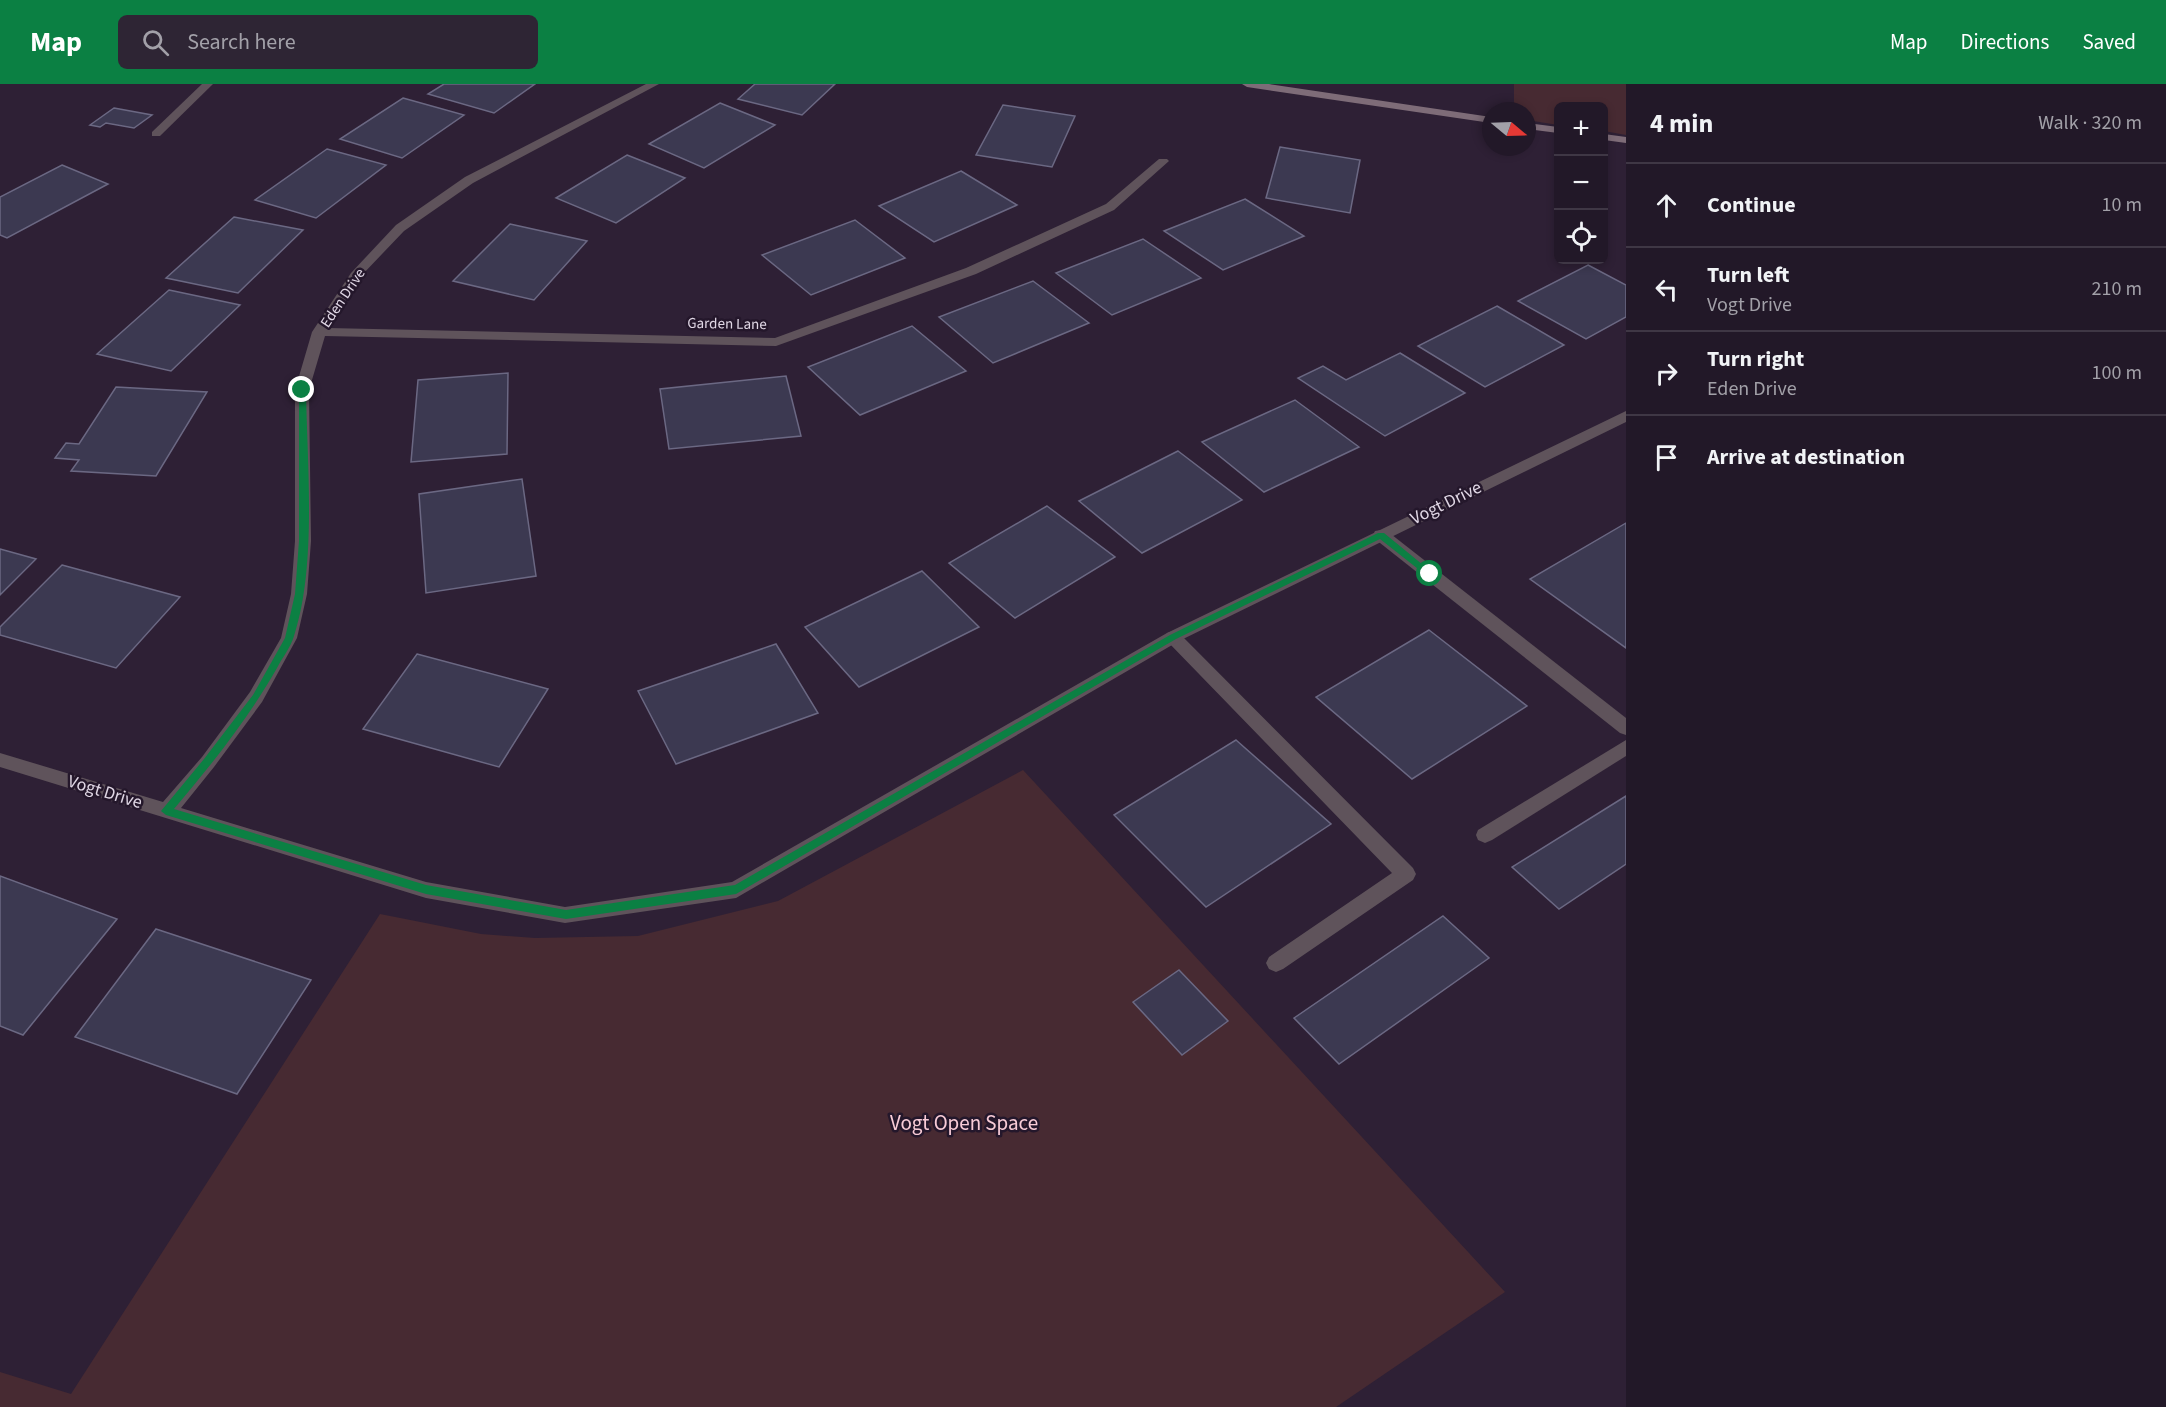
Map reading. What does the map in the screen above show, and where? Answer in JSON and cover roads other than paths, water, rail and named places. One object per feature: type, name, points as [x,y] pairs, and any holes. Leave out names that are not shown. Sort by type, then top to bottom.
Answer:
[{"type":"street","points":[[156,134],[208,84]]},
{"type":"street","name":"Eden Drive","points":[[166,811],[208,762],[256,697],[289,638],[299,594],[303,541],[302,390],[319,332],[357,273],[400,228],[469,180],[654,84]]},
{"type":"street","points":[[1247,84],[1482,119]]},
{"type":"street","points":[[1536,127],[1554,129]]},
{"type":"street","points":[[1608,138],[1626,140]]},
{"type":"street","name":"Garden Lane","points":[[319,332],[776,342],[971,270],[1110,207],[1163,161]]},
{"type":"street","name":"Vogt Drive","points":[[0,760],[426,890],[566,915],[736,890],[1173,637],[1626,416]]},
{"type":"street","points":[[1381,535],[1626,728]]},
{"type":"street","points":[[1173,637],[1406,874],[1276,963]]},
{"type":"street","points":[[1485,835],[1626,747]]},
{"type":"park label","name":"Vogt Open Space","points":[[964,1123]]}]
